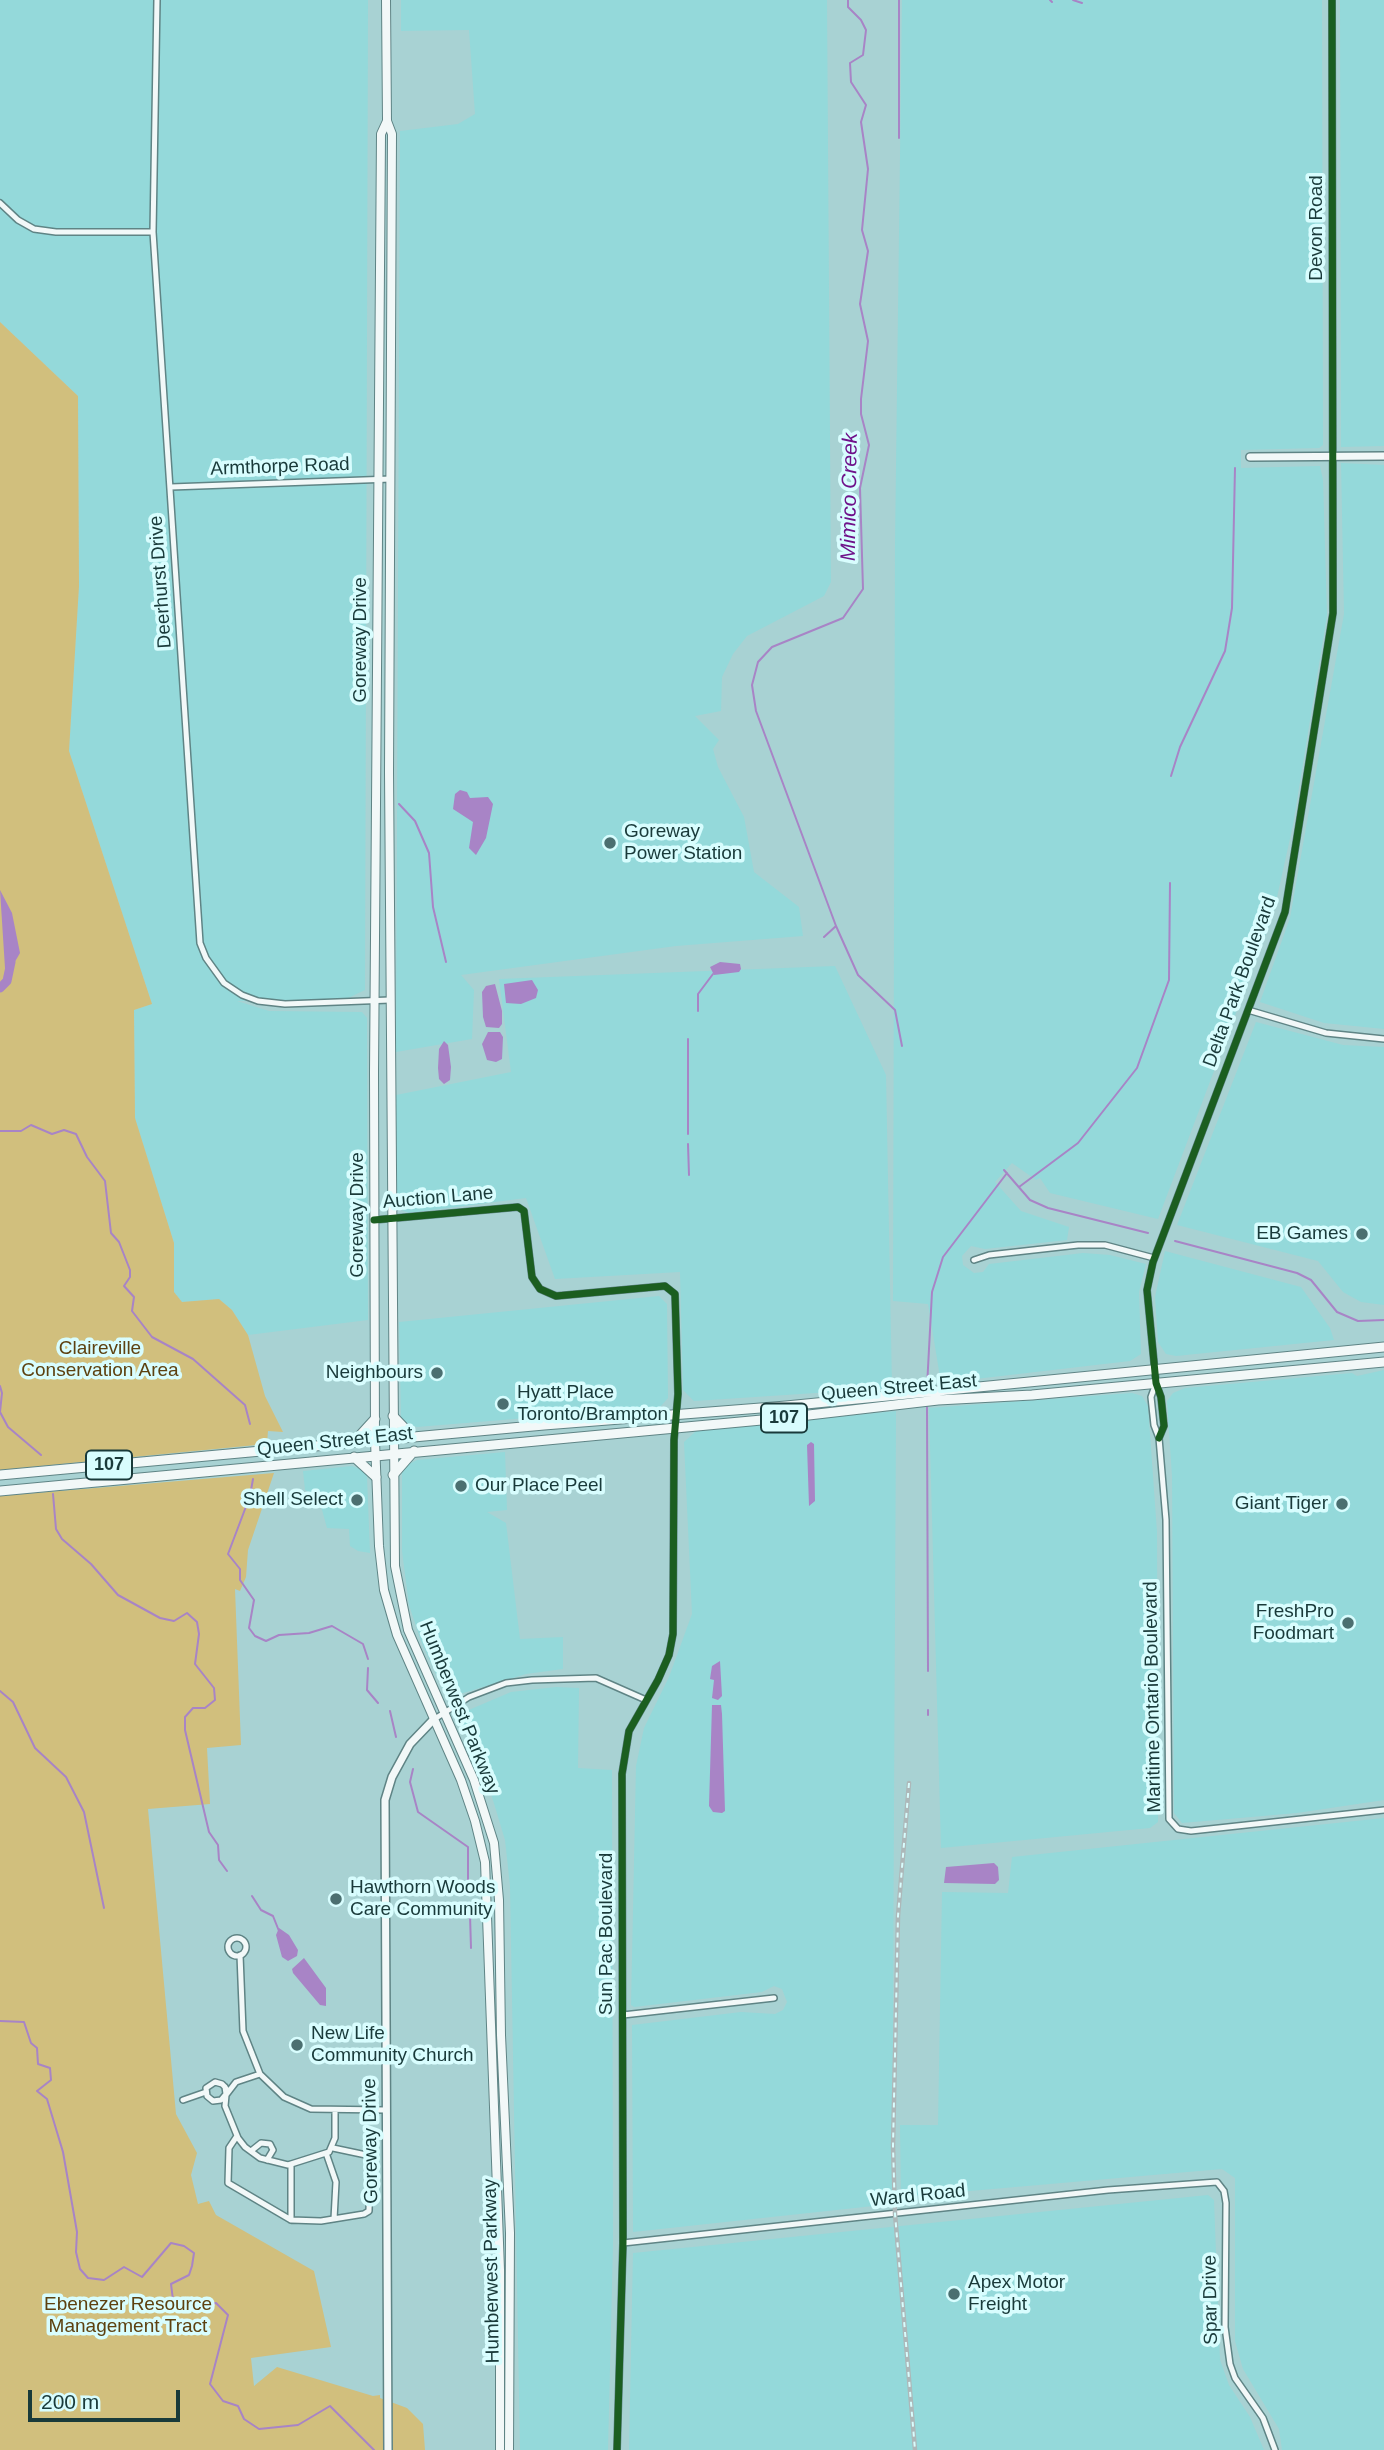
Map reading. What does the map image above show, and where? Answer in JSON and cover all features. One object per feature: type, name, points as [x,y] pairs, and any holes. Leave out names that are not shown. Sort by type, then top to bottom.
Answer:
[{"type":"main road","name":"Goreway Drive","points":[[386,0],[387,121],[393,134],[390,1000],[393,1439]]},
{"type":"main road","name":"Goreway Drive","points":[[375,1455],[381,134],[387,121]]},
{"type":"main road","name":"Queen Street East","points":[[0,1491],[675,1428],[892,1400],[1384,1347]]},
{"type":"main road","points":[[1240,1375],[1244,1366],[1261,1364],[1264,1360]]},
{"type":"main road","name":"Queen Street East","points":[[938,1395],[1156,1383],[1384,1362]]},
{"type":"main road","name":"Queen Street East","points":[[0,1475],[413,1437],[892,1400]]},
{"type":"main road","points":[[393,1416],[413,1437]]},
{"type":"main road","points":[[354,1442],[375,1419]]},
{"type":"main road","name":"Humberwest Parkway","points":[[393,1439],[399,1595],[408,1630],[474,1780],[494,1843],[499,1900],[510,2233],[509,2450]]},
{"type":"main road","points":[[393,1475],[414,1451]]},
{"type":"main road","name":"Humberwest Parkway","points":[[375,1455],[384,1590],[397,1635],[475,1821],[487,1881],[489,2046],[500,2270],[500,2450]]},
{"type":"main road","points":[[354,1457],[376,1477]]},
{"type":"street","name":"Deerhurst Drive","points":[[157,0],[153,232],[199,928],[206,958],[224,983],[242,995],[258,1001],[285,1004],[375,1003],[390,1000]]},
{"type":"street","name":"Devon Road","points":[[1332,0],[1333,456]]},
{"type":"street","points":[[0,204],[18,220],[49,231],[153,232]]},
{"type":"street","name":"Delta Park Boulevard","points":[[1156,1383],[1147,1290],[1154,1258],[1285,912],[1325,674],[1333,607],[1333,456]]},
{"type":"street","points":[[1250,457],[1384,456]]},
{"type":"street","name":"Armthorpe Road","points":[[171,487],[391,479]]},
{"type":"street","points":[[1248,1010],[1326,1033],[1384,1039]]},
{"type":"street","name":"Auction Lane","points":[[374,1220],[518,1207],[524,1211],[531,1278],[540,1289],[556,1296],[670,1287],[676,1297],[675,1428]]},
{"type":"street","points":[[974,1260],[989,1255],[1078,1245],[1105,1245],[1154,1258]]},
{"type":"street","name":"Maritime Ontario Boulevard","points":[[1156,1383],[1161,1397],[1164,1426],[1159,1438],[1166,1520],[1168,1812],[1171,1823],[1181,1830],[1191,1831],[1384,1810]]},
{"type":"street","name":"Sun Pac Boulevard","points":[[617,2450],[623,2243],[623,1759],[629,1731],[669,1656],[673,1633],[675,1428]]},
{"type":"street","points":[[433,1720],[443,1711],[469,1697],[506,1684],[569,1676],[596,1678],[646,1700]]},
{"type":"street","name":"Goreway Drive","points":[[388,2450],[385,1800],[410,1744],[433,1720]]},
{"type":"street","points":[[240,1955],[243,2031],[260,2074],[284,2097],[311,2109],[386,2110]]},
{"type":"street","points":[[624,2015],[775,1998]]},
{"type":"street","points":[[206,2092],[213,2101],[225,2094],[236,2082],[260,2074]]},
{"type":"street","points":[[183,2100],[206,2092],[212,2082],[219,2082],[225,2094],[227,2113],[237,2136],[251,2151],[277,2165],[291,2164],[326,2153],[333,2148],[366,2155],[370,2162],[369,2210],[365,2214],[334,2219],[300,2222],[291,2220],[228,2183],[229,2148],[237,2136]]},
{"type":"street","points":[[333,2148],[335,2110]]},
{"type":"street","points":[[251,2151],[261,2143],[270,2144],[273,2150],[267,2160]]},
{"type":"street","points":[[326,2153],[336,2182],[334,2219]]},
{"type":"street","points":[[291,2164],[291,2220]]},
{"type":"street","name":"Ward Road","points":[[623,2243],[1108,2190],[1217,2182]]},
{"type":"street","name":"Spar Drive","points":[[1217,2182],[1224,2191],[1226,2203],[1226,2336],[1230,2364],[1235,2378],[1263,2418],[1275,2450]]},
{"type":"shaded area","points":[[0,0],[368,0],[365,990],[346,999],[237,1001],[269,1011],[362,1012],[367,1018],[368,1320],[248,1335],[232,1310],[219,1299],[182,1302],[174,1292],[174,1243],[135,1118],[134,1010],[152,1004],[69,751],[79,586],[78,396],[0,322]]},
{"type":"shaded area","points":[[401,0],[827,0],[831,582],[824,596],[747,636],[733,654],[722,677],[721,711],[695,716],[719,740],[713,749],[718,767],[744,817],[754,872],[799,907],[803,936],[676,946],[461,975],[474,990],[472,1039],[396,1052],[400,131],[458,124],[475,114],[469,30],[401,31]]},
{"type":"shaded area","points":[[902,0],[1322,0],[1323,445],[1319,448],[1241,450],[1241,468],[1320,466],[1323,480],[1327,615],[1293,825],[1273,915],[1158,1219],[1050,1193],[1040,1178],[1036,1180],[1012,1163],[995,1182],[1021,1211],[1069,1227],[1067,1240],[985,1249],[971,1246],[962,1256],[963,1265],[974,1273],[983,1272],[989,1264],[1083,1253],[1110,1255],[1146,1264],[1139,1292],[1141,1354],[1130,1361],[941,1383],[928,1304],[893,1301],[895,544]]},
{"type":"shaded area","points":[[1340,0],[1384,0],[1384,446],[1341,447]]},
{"type":"shaded area","points":[[1341,463],[1384,465],[1384,1029],[1324,1023],[1260,1002],[1290,918],[1344,614]]},
{"type":"shaded area","points":[[460,790],[467,792],[470,798],[488,797],[493,804],[486,838],[476,855],[469,848],[473,822],[453,809],[455,794]]},
{"type":"shaded area","points":[[0,890],[12,913],[20,953],[9,972],[5,968]]},
{"type":"shaded area","points":[[720,962],[740,964],[741,969],[739,972],[714,975],[710,967]]},
{"type":"shaded area","points":[[835,966],[886,1075],[892,1388],[694,1401],[683,1390],[680,1272],[555,1279],[526,1198],[409,1213],[397,1208],[396,1095],[511,1072],[499,979]]},
{"type":"shaded area","points":[[532,980],[538,990],[536,998],[521,1004],[506,1003],[504,984]]},
{"type":"shaded area","points":[[495,984],[502,1011],[502,1024],[499,1028],[486,1027],[483,1017],[482,992],[486,986]]},
{"type":"shaded area","points":[[1256,1022],[1343,1045],[1384,1047],[1384,1305],[1361,1302],[1343,1292],[1318,1261],[1177,1225]]},
{"type":"shaded area","points":[[488,1032],[500,1032],[503,1037],[502,1059],[496,1062],[487,1060],[482,1044]]},
{"type":"shaded area","points":[[444,1041],[448,1045],[451,1067],[450,1080],[444,1084],[439,1079],[438,1068],[439,1049]]},
{"type":"shaded area","points":[[1165,1251],[1301,1287],[1330,1328],[1334,1340],[1176,1356],[1166,1354],[1158,1342],[1155,1297]]},
{"type":"shaded area","points":[[659,1296],[667,1304],[668,1398],[660,1407],[417,1427],[408,1424],[401,1417],[399,1322]]},
{"type":"shaded area","points":[[1384,1370],[1384,1800],[1297,1813],[1182,1823],[1174,1813],[1172,1476],[1167,1401],[1173,1393],[1185,1388],[1352,1373],[1357,1376]]},
{"type":"shaded area","points":[[1132,1393],[1142,1396],[1148,1406],[1157,1532],[1158,1822],[1150,1828],[941,1848],[929,1408]]},
{"type":"shaded area","points":[[896,1411],[892,2204],[633,2232],[632,2025],[741,2012],[775,2014],[783,2010],[787,2002],[782,1989],[774,1986],[762,1992],[634,2007],[631,2005],[636,1766],[644,1728],[669,1677],[692,1614],[684,1442],[696,1431]]},
{"type":"shaded area","points":[[811,1442],[814,1444],[815,1501],[809,1506],[807,1445]]},
{"type":"shaded area","points":[[505,1452],[507,1510],[487,1512],[506,1523],[520,1639],[563,1637],[563,1669],[526,1674],[450,1697],[445,1694],[421,1641],[409,1605],[402,1551],[402,1473],[409,1464],[417,1460]]},
{"type":"shaded area","points":[[352,1466],[362,1470],[367,1477],[370,1553],[350,1546],[349,1529],[327,1528],[319,1499],[305,1490],[303,1471]]},
{"type":"shaded area","points":[[720,1661],[722,1696],[718,1700],[712,1698],[714,1680],[710,1679],[712,1666]]},
{"type":"shaded area","points":[[556,1687],[579,1688],[578,1768],[612,1770],[613,2244],[608,2450],[520,2450],[510,1886],[505,1840],[486,1777],[457,1715],[511,1692]]},
{"type":"shaded area","points":[[712,1705],[721,1705],[722,1714],[725,1811],[722,1813],[713,1812],[709,1806]]},
{"type":"shaded area","points":[[1384,1818],[1384,2450],[1282,2450],[1279,2429],[1243,2369],[1235,2341],[1235,2178],[1222,2169],[901,2197],[900,2125],[938,2125],[942,1892],[1008,1893],[1012,1857]]},
{"type":"shaded area","points":[[994,1863],[998,1867],[999,1880],[995,1884],[944,1883],[946,1867]]},
{"type":"shaded area","points":[[279,1928],[289,1935],[298,1950],[297,1956],[288,1961],[282,1957],[276,1935]]},
{"type":"shaded area","points":[[304,1958],[326,1988],[326,2006],[320,2005],[293,1973],[292,1969]]},
{"type":"shaded area","points":[[1208,2195],[1214,2200],[1220,2360],[1229,2385],[1250,2417],[1264,2450],[629,2450],[633,2253]]},
{"type":"green space","name":"Claireville Conservation Area","points":[[0,322],[78,396],[79,586],[69,751],[152,1004],[134,1010],[135,1118],[174,1243],[174,1292],[182,1302],[219,1299],[232,1310],[248,1335],[265,1396],[283,1432],[268,1431],[267,1444],[0,1470]]},
{"type":"green space","name":"Ebenezer Resource Management Tract","points":[[274,1473],[248,1550],[246,1577],[240,1591],[235,1589],[241,1745],[207,1748],[210,1804],[148,1809],[176,2114],[197,2153],[191,2175],[198,2204],[209,2201],[216,2215],[314,2271],[331,2347],[251,2358],[254,2386],[277,2367],[373,2396],[380,2395],[380,2398],[407,2408],[423,2424],[425,2450],[0,2450],[0,1496]]},
{"type":"waterway","name":"Mimico Creek","points":[[848,0],[848,7],[861,20],[866,30],[863,55],[850,63],[851,82],[866,105],[861,122],[868,169],[862,230],[868,251],[860,304],[868,341],[861,399],[861,414],[869,445],[860,488],[863,589],[843,618],[772,647],[758,662],[752,685],[756,711],[836,926],[858,975],[895,1010],[902,1046]]},
{"type":"waterway","points":[[899,0],[899,138]]},
{"type":"waterway","points":[[1073,0],[1082,3]]},
{"type":"waterway","points":[[1171,776],[1180,747],[1225,651],[1232,608],[1235,468]]},
{"type":"waterway","points":[[399,804],[415,821],[429,853],[433,907],[446,962]]},
{"type":"waterway","points":[[1019,1187],[1078,1143],[1137,1068],[1169,980],[1170,883]]},
{"type":"waterway","points":[[824,937],[836,926]]},
{"type":"waterway","points":[[0,988],[7,981],[11,962]]},
{"type":"waterway","points":[[698,1011],[698,994],[713,974]]},
{"type":"waterway","points":[[688,1039],[688,1134]]},
{"type":"waterway","points":[[0,1131],[21,1131],[31,1125],[52,1134],[64,1130],[76,1134],[87,1157],[105,1181],[111,1233],[119,1242],[130,1270],[130,1277],[124,1286],[134,1297],[132,1311],[152,1337],[193,1359],[245,1405],[250,1424]]},
{"type":"waterway","points":[[688,1144],[689,1175]]},
{"type":"waterway","name":"Mimico Creek","points":[[1004,1170],[1030,1200],[1048,1208],[1148,1233]]},
{"type":"waterway","points":[[927,1387],[932,1292],[943,1257],[1007,1173]]},
{"type":"waterway","name":"Mimico Creek","points":[[1175,1241],[1297,1273],[1311,1280],[1337,1312],[1358,1321],[1384,1320]]},
{"type":"waterway","points":[[0,1386],[0,1412],[8,1427],[41,1455]]},
{"type":"waterway","points":[[927,1407],[928,1671]]},
{"type":"waterway","points":[[253,1479],[250,1496],[228,1554],[240,1569],[240,1580],[254,1600],[249,1628],[255,1636],[266,1641],[279,1635],[309,1633],[332,1626],[363,1644],[368,1659]]},
{"type":"waterway","points":[[53,1494],[56,1529],[62,1539],[91,1564],[118,1595],[160,1618],[174,1621],[187,1613],[197,1622],[199,1634],[195,1664],[214,1688],[215,1700],[205,1708],[193,1708],[185,1717],[185,1730],[209,1832],[218,1845],[219,1860],[227,1871]]},
{"type":"waterway","points":[[368,1668],[367,1690],[378,1703]]},
{"type":"waterway","points":[[0,1691],[13,1702],[35,1748],[66,1777],[84,1812],[104,1908]]},
{"type":"waterway","points":[[928,1710],[928,1715]]},
{"type":"waterway","points":[[390,1711],[396,1737]]},
{"type":"waterway","points":[[413,1769],[410,1782],[418,1812],[468,1847],[468,1882]]},
{"type":"waterway","points":[[252,1896],[261,1910],[273,1916],[279,1931]]},
{"type":"waterway","points":[[470,1915],[471,1948]]},
{"type":"waterway","points":[[0,2021],[24,2022],[31,2043],[37,2048],[38,2064],[50,2068],[51,2080],[37,2091],[47,2099],[63,2152],[77,2232],[76,2252],[80,2269],[88,2278],[104,2280],[124,2267],[142,2277],[171,2243],[184,2246],[194,2253],[192,2266],[189,2275],[171,2284],[173,2300],[186,2308],[216,2303],[228,2315],[210,2384],[223,2401],[238,2406],[244,2419],[259,2429],[298,2425],[330,2406],[374,2450]]},
{"type":"railway","points":[[909,1783],[898,1916],[893,2146],[895,2214],[915,2450]]},
{"type":"cycle path","points":[[1159,1438],[1164,1426],[1161,1397],[1156,1383],[1147,1290],[1153,1262],[1285,912],[1333,613],[1332,0]]},
{"type":"cycle path","points":[[374,1220],[518,1207],[524,1211],[532,1277],[540,1289],[556,1296],[665,1286],[675,1294],[678,1394],[674,1440],[673,1634],[669,1655],[658,1680],[629,1731],[622,1774],[623,2243],[617,2450]]},
{"type":"place","name":"Goreway Power Station","points":[[610,843]]},
{"type":"place","name":"EB Games","points":[[1362,1234]]},
{"type":"place","name":"Neighbours","points":[[437,1373]]},
{"type":"place","name":"Hyatt Place Toronto/Brampton","points":[[503,1404]]},
{"type":"place","name":"Our Place Peel","points":[[461,1486]]},
{"type":"place","name":"Shell Select","points":[[357,1500]]},
{"type":"place","name":"Giant Tiger","points":[[1342,1504]]},
{"type":"place","name":"FreshPro Foodmart","points":[[1348,1623]]},
{"type":"place","name":"Hawthorn Woods Care Community","points":[[336,1899]]},
{"type":"place","name":"New Life Community Church","points":[[297,2045]]},
{"type":"place","name":"Apex Motor Freight","points":[[954,2294]]}]
